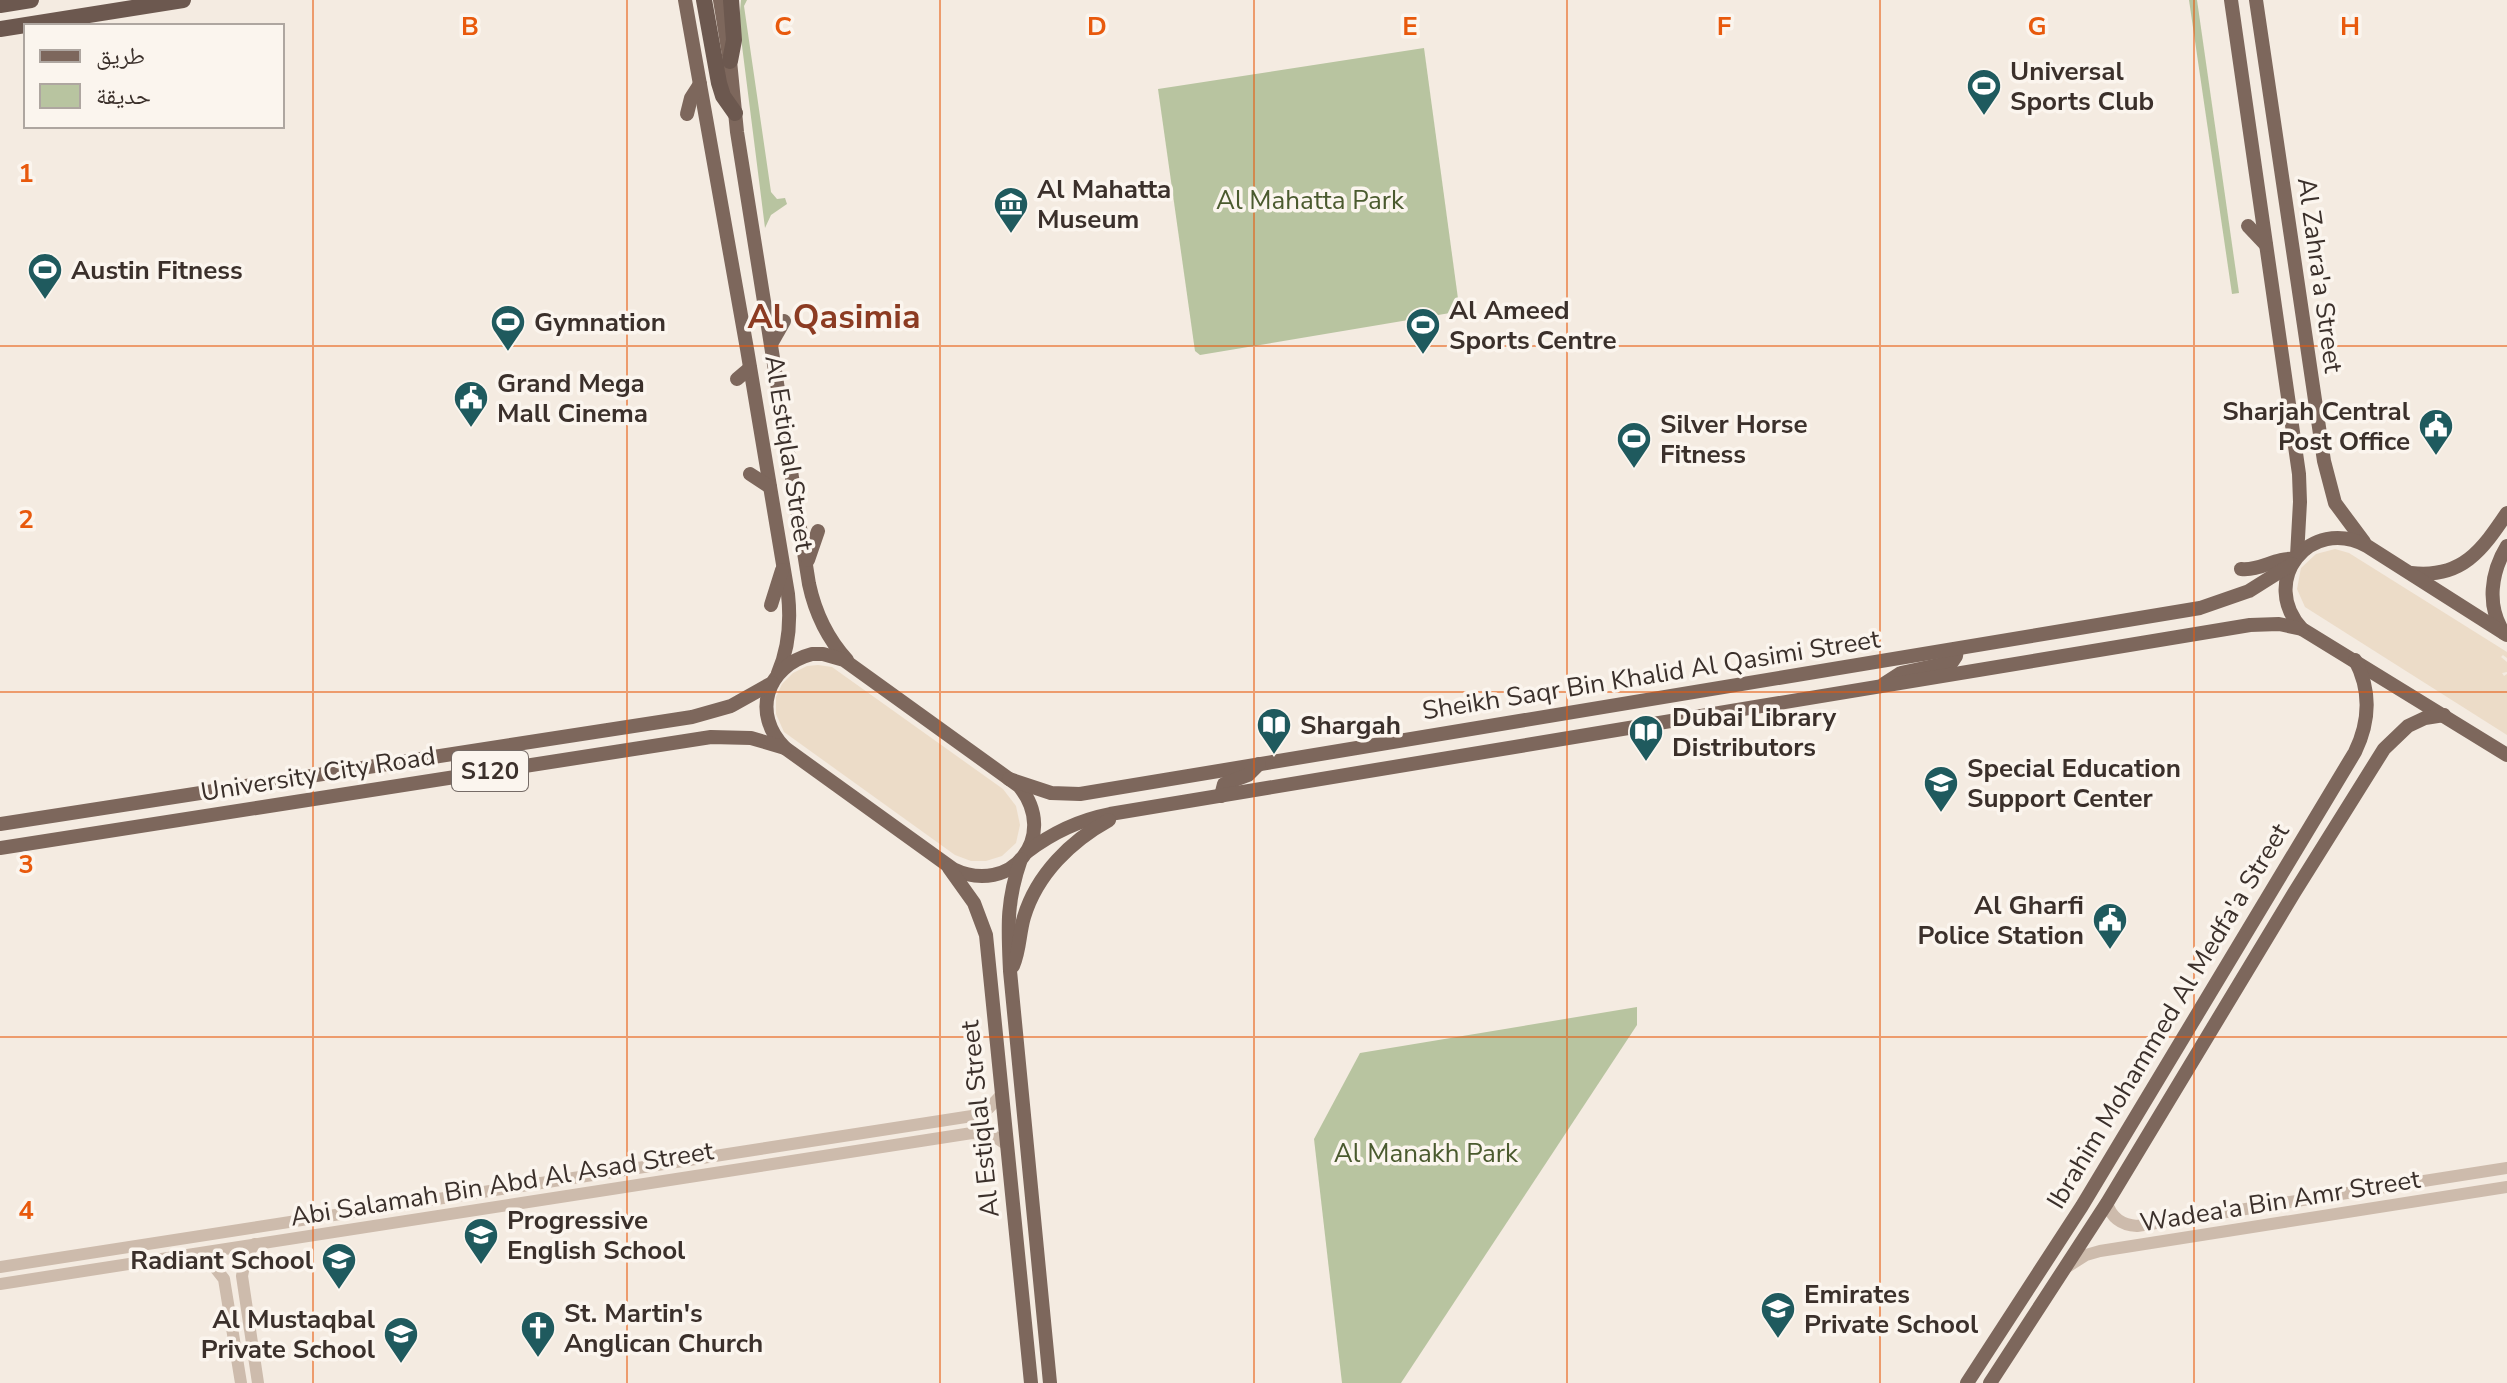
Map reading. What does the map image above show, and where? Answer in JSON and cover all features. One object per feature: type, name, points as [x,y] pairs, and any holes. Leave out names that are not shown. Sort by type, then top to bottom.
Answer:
[{"type":"highway","points":[[0,5],[31,0]]},
{"type":"highway","points":[[32,24],[183,0]]},
{"type":"highway","points":[[704,0],[719,83],[723,96],[735,113]]},
{"type":"highway","points":[[730,61],[734,40],[731,0]]},
{"type":"highway","points":[[1,29],[24,25]]},
{"type":"main road","name":"Al Estiqlal Street","points":[[685,0],[789,605],[786,648],[766,703],[772,733],[785,748]]},
{"type":"main road","name":"Al Estiqlal Street","points":[[720,0],[811,594],[821,623],[853,666]]},
{"type":"main road","name":"Al Zahra'a Street","points":[[2231,0],[2299,474],[2300,515],[2295,560],[2286,581],[2286,598],[2292,615],[2302,629]]},
{"type":"main road","name":"Al Zahra'a Street","points":[[2256,0],[2329,487],[2335,503],[2367,546]]},
{"type":"main road","points":[[687,114],[691,98],[700,84]]},
{"type":"main road","points":[[2248,226],[2266,245]]},
{"type":"main road","points":[[771,344],[784,321]]},
{"type":"main road","points":[[737,379],[750,368]]},
{"type":"main road","points":[[750,474],[770,487]]},
{"type":"main road","points":[[2411,573],[2439,573],[2467,562],[2482,549],[2507,513]]},
{"type":"main road","points":[[806,564],[818,531]]},
{"type":"main road","points":[[2241,569],[2253,569],[2279,559],[2295,560],[2312,544],[2330,538],[2349,538],[2367,546],[2506,634]]},
{"type":"main road","points":[[2506,634],[2496,617],[2492,589],[2497,565],[2507,546]]},
{"type":"main road","name":"Sheikh Saqr Bin Khalid Al Qasimi Street","points":[[1009,779],[1051,793],[1080,794],[2200,608],[2249,591],[2295,560]]},
{"type":"main road","points":[[771,605],[783,566]]},
{"type":"main road","name":"Sheikh Saqr Bin Khalid Al Qasimi Street","points":[[943,861],[964,874],[989,876],[1012,867],[1051,835],[1097,817],[2250,625],[2279,624],[2302,629]]},
{"type":"main road","points":[[2302,629],[2503,752]]},
{"type":"main road","points":[[1880,687],[1901,673],[1952,662],[1957,649]]},
{"type":"main road","name":"University City Road","points":[[0,824],[692,717],[731,706],[774,680],[792,662],[812,654],[834,656],[853,666]]},
{"type":"main road","name":"Ibrahim Mohammed Al Medfa'a Street","points":[[1967,1383],[2082,1206],[2360,743],[2365,725],[2367,694],[2355,660]]},
{"type":"main road","points":[[853,666],[1009,779]]},
{"type":"main road","name":"Ibrahim Mohammed Al Medfa'a Street","points":[[1990,1383],[2107,1203],[2384,749],[2408,726],[2425,718],[2444,715]]},
{"type":"main road","name":"University City Road","points":[[0,848],[711,737],[751,738],[785,748]]},
{"type":"main road","points":[[785,748],[943,861]]},
{"type":"main road","points":[[1221,796],[1224,784],[1248,775],[1259,763]]},
{"type":"main road","name":"Al Estiqlal Street","points":[[1009,779],[1019,786],[1031,806],[1034,829],[1013,883],[1008,906],[1010,971],[1050,1383]]},
{"type":"main road","points":[[1010,971],[1019,951],[1027,910],[1048,872],[1079,839],[1124,812]]},
{"type":"main road","name":"Al Estiqlal Street","points":[[943,861],[974,903],[983,924],[987,947],[1031,1383]]},
{"type":"main road","points":[[2165,1105],[2167,1090],[2192,1045],[2190,1040],[2183,1039]]},
{"type":"main road","points":[[1002,1094],[1014,1098],[1017,1123],[1025,1138]]},
{"type":"street","name":"Abi Salamah Bin Abd Al Asad Street","points":[[0,1267],[978,1114],[989,1108],[1002,1094]]},
{"type":"street","points":[[900,1143],[912,1133],[912,1124]]},
{"type":"street","name":"Abi Salamah Bin Abd Al Asad Street","points":[[0,1284],[978,1132],[991,1134],[1007,1145]]},
{"type":"street","name":"Wadea'a Bin Amr Street","points":[[2107,1203],[2117,1220],[2132,1226],[2507,1168]]},
{"type":"street","name":"Wadea'a Bin Amr Street","points":[[2064,1269],[2094,1253],[2504,1187]]},
{"type":"street","points":[[2183,1238],[2181,1232],[2184,1226],[2209,1220],[2220,1212]]},
{"type":"street","points":[[255,1244],[246,1256],[242,1276],[258,1383]]},
{"type":"street","points":[[195,1254],[209,1260],[224,1279],[241,1383]]},
{"type":"street","points":[[236,1351],[242,1352],[247,1359],[251,1383]]},
{"type":"green space","points":[[741,0],[747,0],[744,6],[771,192],[777,199],[785,198],[787,204],[771,215],[765,228],[739,22]]},
{"type":"green space","points":[[2189,0],[2197,0],[2239,293],[2232,294]]},
{"type":"green space","name":"Al Mahatta Park","points":[[1424,48],[1459,306],[1456,312],[1200,355],[1195,351],[1158,89]]},
{"type":"green space","name":"Al Manakh Park","points":[[1637,1007],[1637,1025],[1401,1383],[1342,1383],[1314,1139],[1360,1053]]},
{"type":"shaded area","points":[[2335,549],[2349,553],[2507,652],[2507,658],[2501,657],[2507,662],[2507,672],[2502,673],[2504,676],[2507,674],[2507,735],[2305,607],[2297,589],[2301,568],[2316,554]]},
{"type":"shaded area","points":[[807,666],[832,667],[1003,789],[1016,806],[1020,825],[1016,843],[1002,856],[986,861],[971,861],[955,855],[784,732],[776,714],[776,697],[782,684],[793,673]]},
{"type":"place","name":"Universal Sports Club","points":[[1984,117]]},
{"type":"place","name":"Al Mahatta Museum","points":[[1011,235]]},
{"type":"place","name":"Austin Fitness","points":[[45,301]]},
{"type":"place","name":"Gymnation","points":[[508,353]]},
{"type":"place","name":"Al Ameed Sports Centre","points":[[1423,356]]},
{"type":"place","name":"Grand Mega Mall Cinema","points":[[471,429]]},
{"type":"place","name":"Sharjah Central Post Office","points":[[2436,457]]},
{"type":"place","name":"Silver Horse Fitness","points":[[1634,470]]},
{"type":"place","name":"Shargah","points":[[1274,756]]},
{"type":"place","name":"Dubai Library Distributors","points":[[1646,763]]},
{"type":"place","name":"Special Education Support Center","points":[[1941,814]]},
{"type":"place","name":"Al Gharfi Police Station","points":[[2110,951]]},
{"type":"place","name":"Progressive English School","points":[[481,1266]]},
{"type":"place","name":"Radiant School","points":[[339,1291]]},
{"type":"place","name":"Emirates Private School","points":[[1778,1340]]},
{"type":"place","name":"St. Martin's Anglican Church","points":[[538,1359]]},
{"type":"place","name":"Al Mustaqbal Private School","points":[[401,1365]]},
{"type":"district","name":"Al Qasimia","points":[[834,317]]}]
